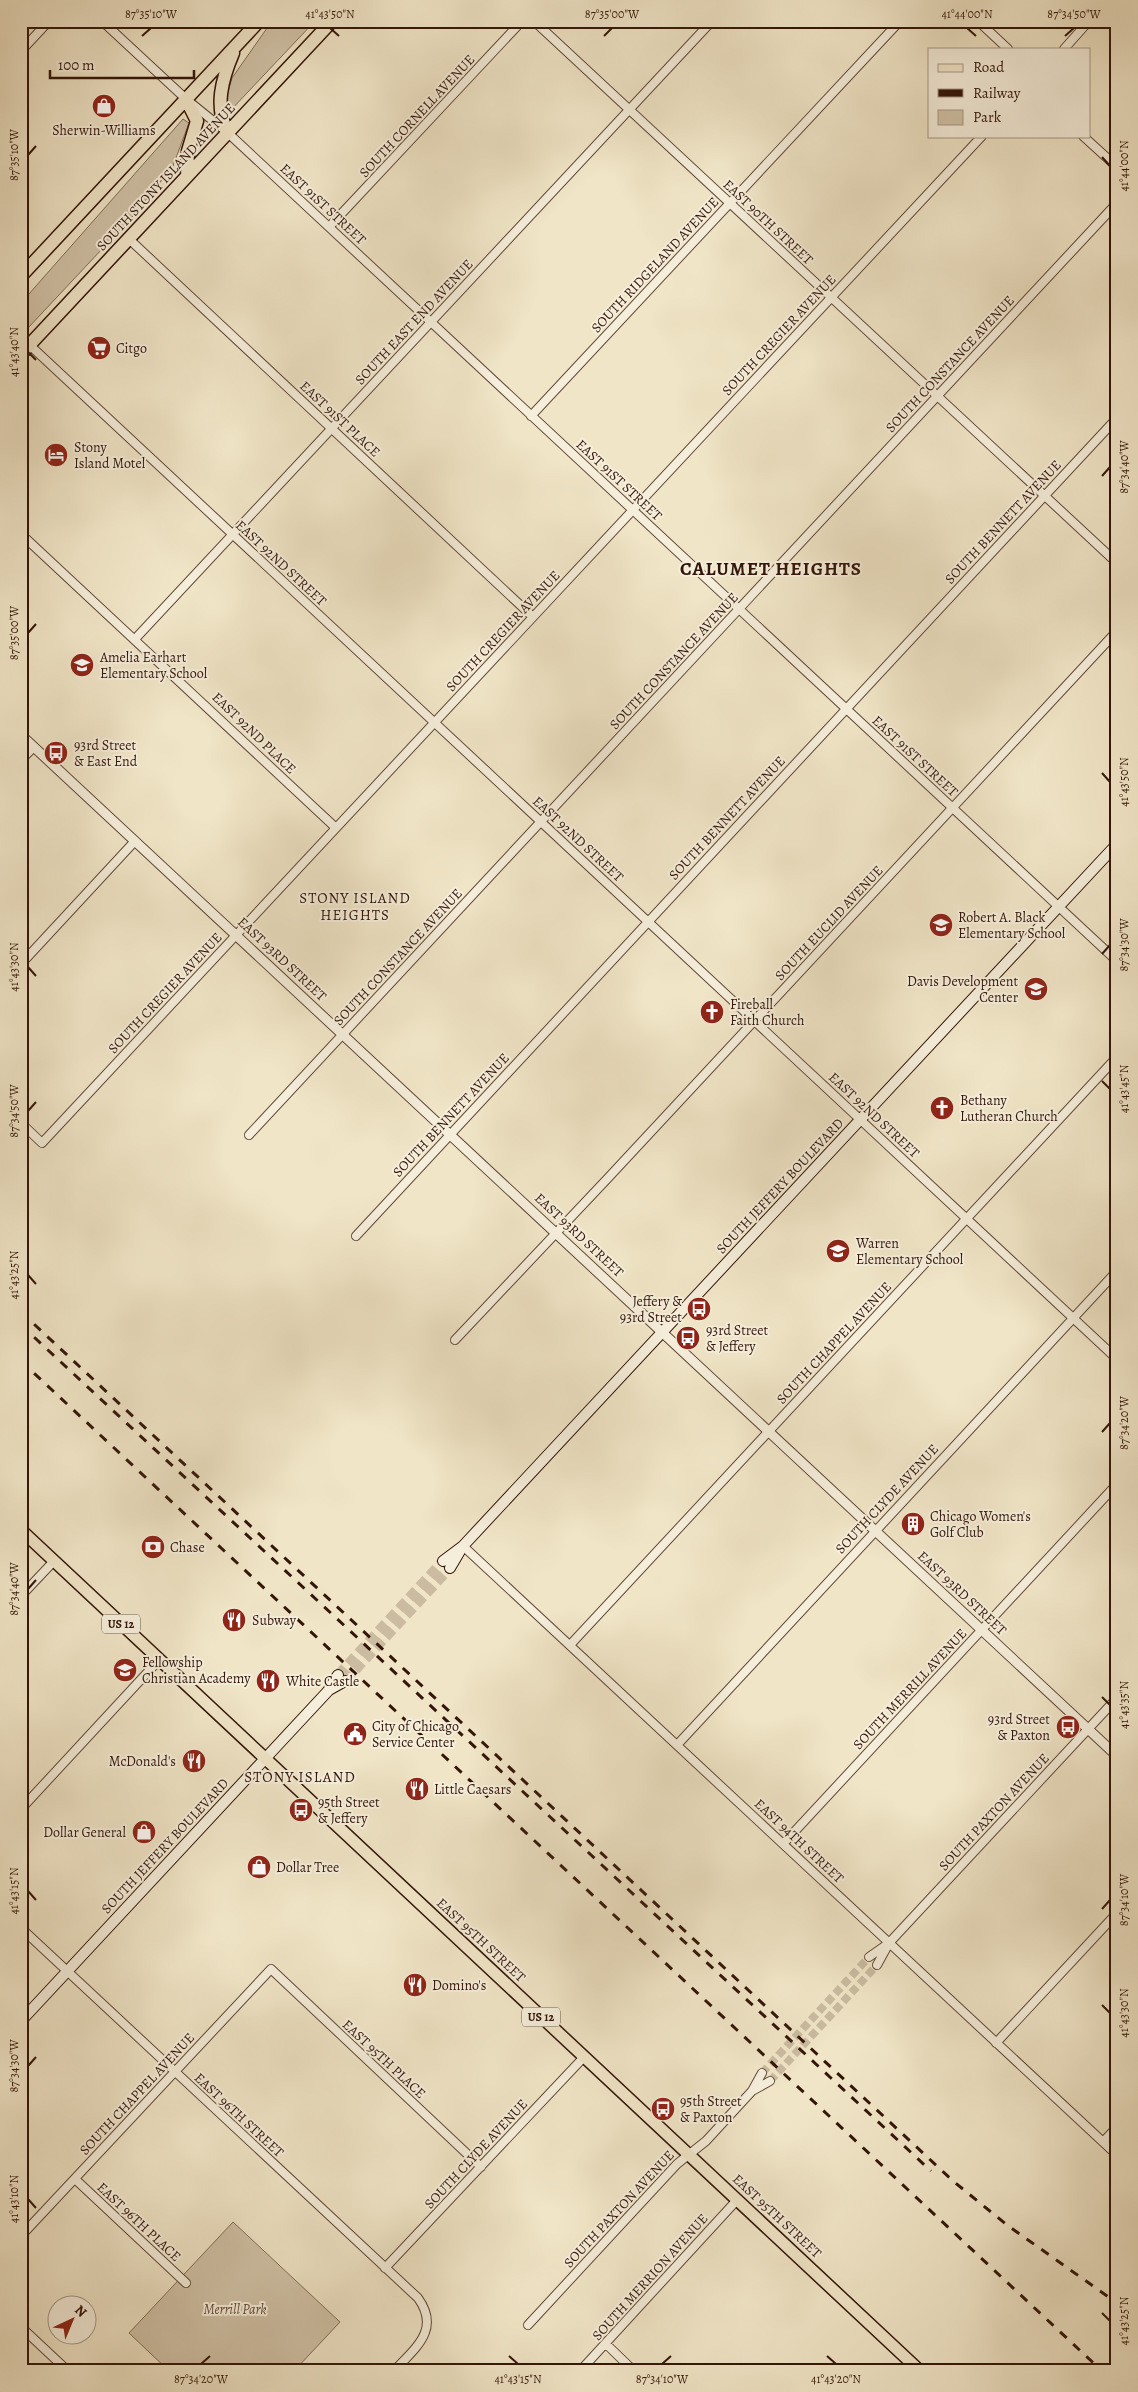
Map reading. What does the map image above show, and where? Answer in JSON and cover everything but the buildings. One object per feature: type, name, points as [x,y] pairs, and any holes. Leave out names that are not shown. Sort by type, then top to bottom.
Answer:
[{"type":"highway","points":[[21,276],[259,21]]},
{"type":"highway","name":"SOUTH STONY ISLAND AVENUE","points":[[24,345],[129,239],[332,21]]},
{"type":"highway","points":[[228,133],[223,124],[220,101],[224,74],[236,46]]},
{"type":"highway","points":[[186,99],[197,121],[188,151],[188,176]]},
{"type":"main road","name":"SOUTH JEFFERY BOULEVARD","points":[[447,1565],[1117,844]]},
{"type":"main road","name":"EAST 95TH STREET","points":[[21,1530],[920,2371]]},
{"type":"main road","name":"SOUTH JEFFERY BOULEVARD","points":[[21,2020],[341,1678]]},
{"type":"street","points":[[21,51],[49,21]]},
{"type":"street","name":"EAST 91ST STREET","points":[[102,21],[186,99],[228,133],[1117,961]]},
{"type":"street","name":"SOUTH CORNELL AVENUE","points":[[329,228],[522,21]]},
{"type":"street","name":"EAST 90TH STREET","points":[[534,21],[1117,563]]},
{"type":"street","name":"SOUTH EAST END AVENUE","points":[[135,639],[712,21]]},
{"type":"street","name":"SOUTH RIDGELAND AVENUE","points":[[532,416],[900,21]]},
{"type":"street","points":[[978,21],[1007,48]]},
{"type":"street","points":[[1065,48],[1089,21]]},
{"type":"street","name":"SOUTH CREGIER AVENUE","points":[[21,1123],[42,1143],[980,138]]},
{"type":"street","points":[[1086,138],[1117,167]]},
{"type":"street","name":"SOUTH CONSTANCE AVENUE","points":[[249,1135],[1117,203]]},
{"type":"street","name":"EAST 91ST PLACE","points":[[129,239],[533,617]]},
{"type":"street","name":"EAST 92ND STREET","points":[[24,345],[233,534],[1117,1359]]},
{"type":"street","name":"SOUTH BENNETT AVENUE","points":[[356,1236],[1117,418]]},
{"type":"street","name":"EAST 92ND PLACE","points":[[21,534],[336,828]]},
{"type":"street","name":"SOUTH EUCLID AVENUE","points":[[455,1340],[755,1021],[1117,631]]},
{"type":"street","name":"EAST 93RD STREET","points":[[21,735],[1117,1756]]},
{"type":"street","points":[[21,760],[34,747]]},
{"type":"street","points":[[21,964],[135,841]]},
{"type":"street","name":"SOUTH CHAPPEL AVENUE","points":[[570,1645],[1117,1057]]},
{"type":"street","name":"SOUTH CLYDE AVENUE","points":[[677,1745],[1117,1271]]},
{"type":"street","name":"SOUTH MERRILL AVENUE","points":[[783,1844],[1117,1484]]},
{"type":"street","name":"EAST 94TH STREET","points":[[464,1546],[1117,2155]]},
{"type":"street","points":[[21,1596],[54,1561]]},
{"type":"street","points":[[21,1809],[159,1660]]},
{"type":"street","name":"SOUTH PAXTON AVENUE","points":[[876,1965],[889,1943],[1117,1698]]},
{"type":"street","points":[[996,2043],[1117,1913]]},
{"type":"street","name":"EAST 96TH STREET","points":[[21,1928],[386,2268],[424,2307],[427,2327],[419,2345],[394,2371]]},
{"type":"street","name":"SOUTH PAXTON AVENUE","points":[[868,1957],[889,1943]]},
{"type":"street","name":"SOUTH CHAPPEL AVENUE","points":[[21,2236],[271,1969]]},
{"type":"street","name":"EAST 95TH PLACE","points":[[271,1969],[481,2167]]},
{"type":"street","name":"SOUTH CLYDE AVENUE","points":[[386,2268],[584,2057]]},
{"type":"street","name":"SOUTH PAXTON AVENUE","points":[[752,2092],[762,2073]]},
{"type":"street","name":"SOUTH PAXTON AVENUE","points":[[528,2325],[677,2164],[706,2141],[752,2092],[770,2081]]},
{"type":"street","points":[[1103,2142],[1117,2127]]},
{"type":"street","name":"EAST 96TH PLACE","points":[[75,2179],[186,2283]]},
{"type":"street","name":"SOUTH MERRION AVENUE","points":[[580,2371],[737,2200]]},
{"type":"street","points":[[21,2327],[68,2371]]},
{"type":"street","points":[[606,2344],[634,2371]]},
{"type":"green space","points":[[272,21],[315,21],[230,111],[224,106],[232,78]]},
{"type":"green space","points":[[183,119],[189,123],[173,166],[133,216],[28,328],[21,322],[21,303]]},
{"type":"green space","name":"Merrill Park","points":[[233,2222],[340,2322],[294,2371],[169,2371],[129,2333]]},
{"type":"tunnel","points":[[338,1675],[443,1561]]},
{"type":"tunnel","points":[[345,1681],[450,1568]]},
{"type":"tunnel","points":[[762,2073],[869,1957]]},
{"type":"tunnel","points":[[770,2081],[877,1965]]},
{"type":"railway","points":[[21,1312],[953,2181],[1007,2225],[1117,2303]]},
{"type":"railway","points":[[21,1325],[931,2171]]},
{"type":"railway","points":[[21,1361],[1102,2371]]},
{"type":"place","name":"Sherwin-Williams","points":[[104,106]]},
{"type":"place","name":"Citgo","points":[[99,348]]},
{"type":"place","name":"Stony Island Motel","points":[[56,455]]},
{"type":"place","name":"Amelia Earhart Elementary School","points":[[82,665]]},
{"type":"place","name":"93rd Street & East End","points":[[56,753]]},
{"type":"place","name":"Robert A. Black Elementary School","points":[[941,925]]},
{"type":"place","name":"Davis Development Center","points":[[1036,989]]},
{"type":"place","name":"Fireball Faith Church","points":[[712,1012]]},
{"type":"place","name":"Bethany Lutheran Church","points":[[942,1108]]},
{"type":"place","name":"Warren Elementary School","points":[[838,1251]]},
{"type":"place","name":"Jeffery & 93rd Street","points":[[699,1309]]},
{"type":"place","name":"93rd Street & Jeffery","points":[[688,1338]]},
{"type":"place","name":"Chicago Women's Golf Club","points":[[913,1524]]},
{"type":"place","name":"Chase","points":[[153,1547]]},
{"type":"place","name":"Subway","points":[[234,1620]]},
{"type":"place","name":"Fellowship Christian Academy","points":[[125,1670]]},
{"type":"place","name":"White Castle","points":[[268,1681]]},
{"type":"place","name":"93rd Street & Paxton","points":[[1068,1727]]},
{"type":"place","name":"City of Chicago Service Center","points":[[355,1734]]},
{"type":"place","name":"McDonald's","points":[[194,1761]]},
{"type":"place","name":"Little Caesars","points":[[417,1789]]},
{"type":"place","name":"95th Street & Jeffery","points":[[301,1810]]},
{"type":"place","name":"Dollar General","points":[[144,1832]]},
{"type":"place","name":"Dollar Tree","points":[[259,1867]]},
{"type":"place","name":"Domino's","points":[[415,1985]]},
{"type":"place","name":"95th Street & Paxton","points":[[663,2109]]},
{"type":"district","name":"CALUMET HEIGHTS","points":[[771,569]]},
{"type":"district","name":"STONY ISLAND HEIGHTS","points":[[355,906]]},
{"type":"district","name":"STONY ISLAND","points":[[300,1777]]}]
